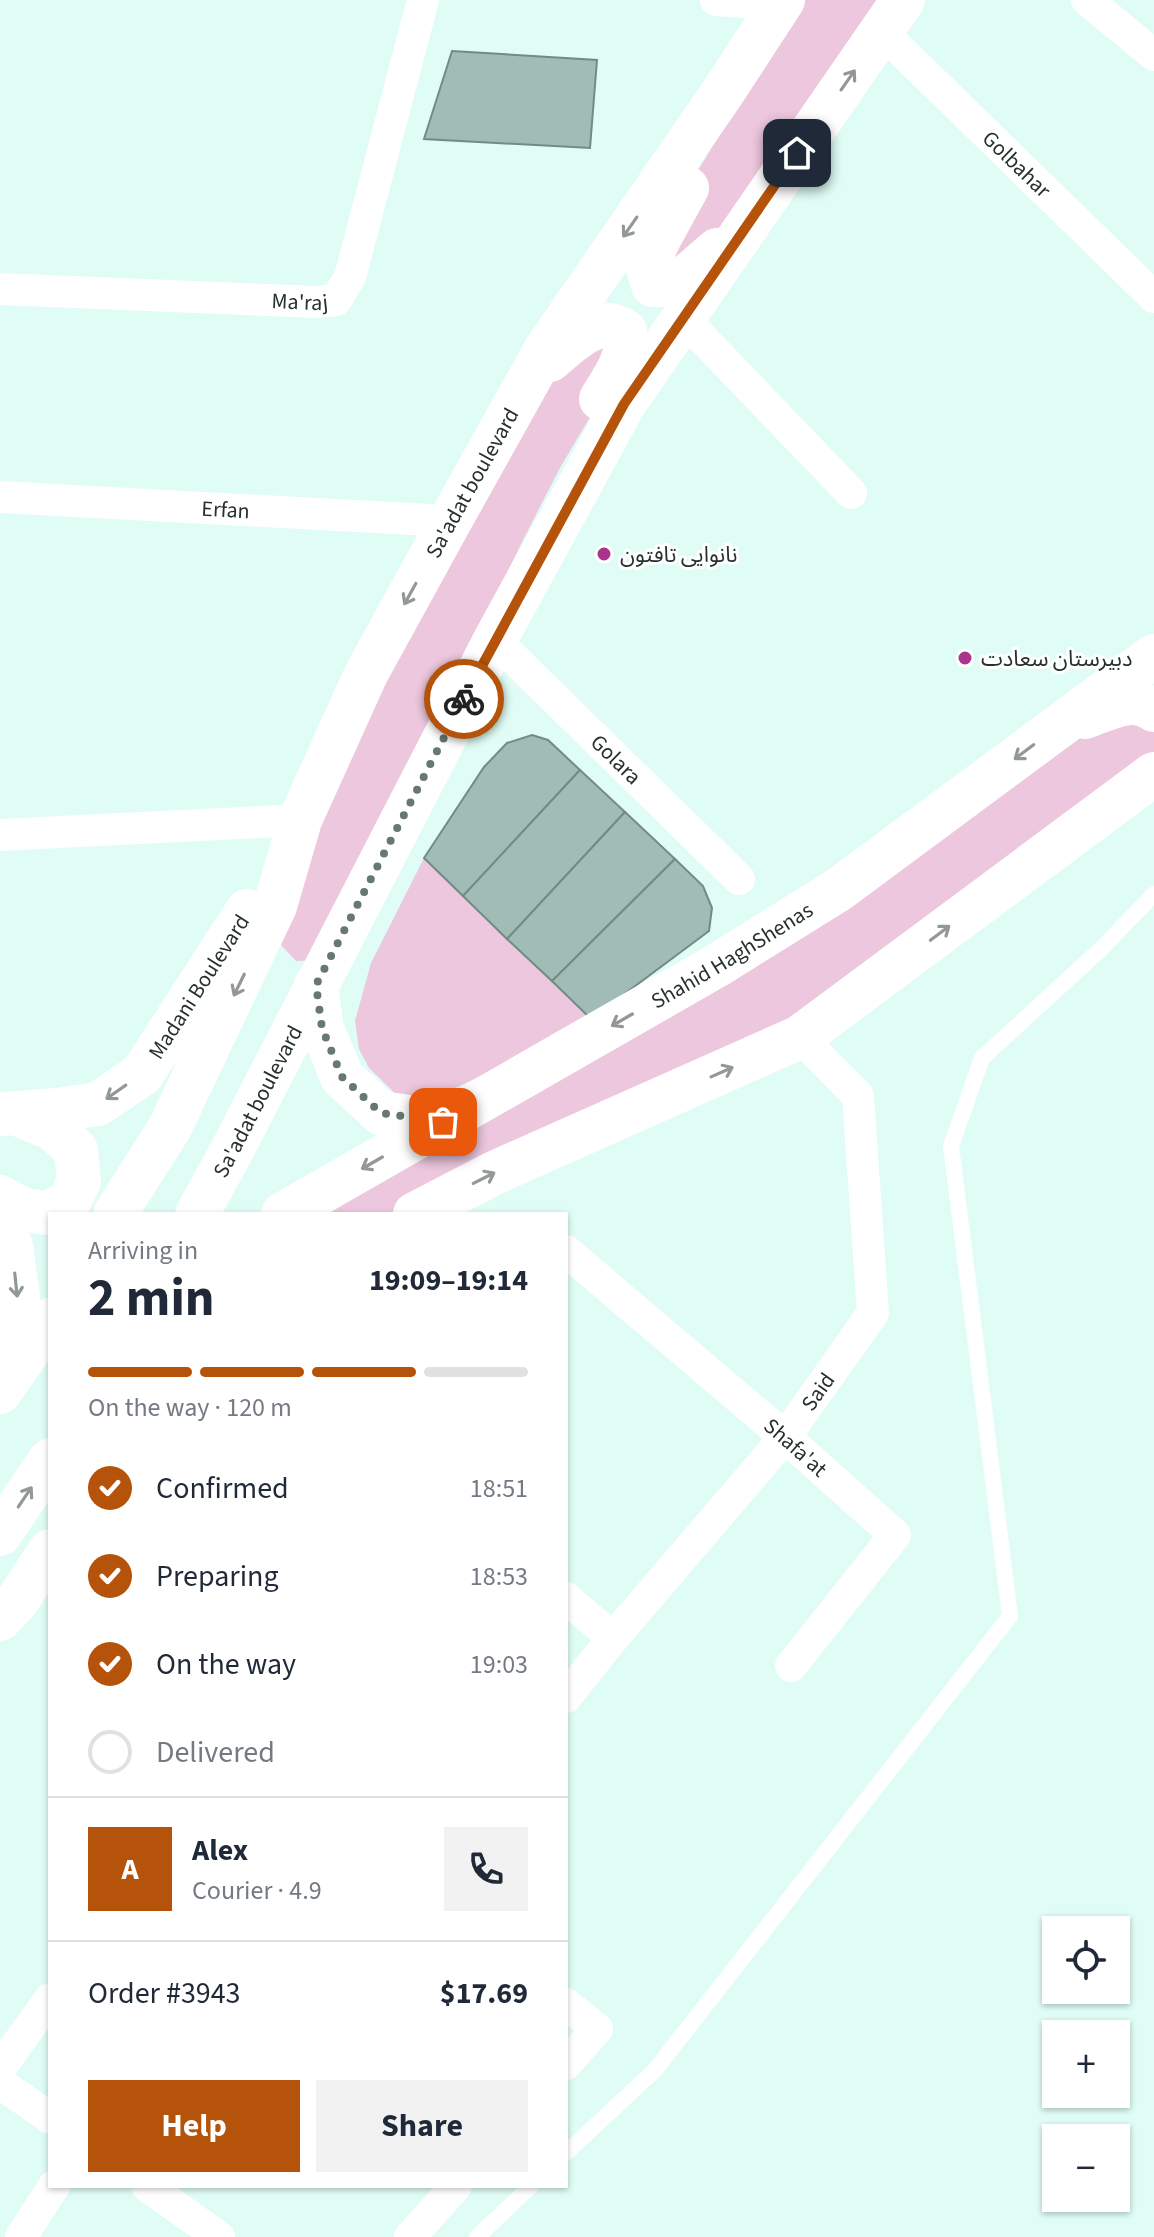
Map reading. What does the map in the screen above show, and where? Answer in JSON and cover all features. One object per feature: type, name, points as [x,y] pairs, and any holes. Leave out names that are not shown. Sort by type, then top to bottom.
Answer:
[{"type":"main road","points":[[746,227],[682,280],[666,286],[653,285],[647,265],[659,239],[696,171],[791,17],[787,1]]},
{"type":"main road","name":"Sa'adat boulevard","points":[[116,1212],[170,1127],[270,919],[300,820],[366,674],[530,376],[787,1]]},
{"type":"main road","name":"Sa'adat boulevard","points":[[198,1212],[487,655],[624,404],[892,16]]},
{"type":"main road","points":[[487,655],[508,573],[561,466],[624,360],[625,331],[617,325],[602,324],[575,339],[530,376]]},
{"type":"main road","name":"Shahid HaghShenas","points":[[286,1212],[716,966],[838,890],[1154,656]]},
{"type":"main road","points":[[1061,725],[1133,701],[1144,703],[1154,710]]},
{"type":"main road","points":[[1112,805],[1154,758]]},
{"type":"main road","points":[[419,1212],[494,1173],[800,1037],[1154,774]]},
{"type":"main road","name":"Madani Boulevard","points":[[7,1113],[98,1104],[142,1074],[228,943],[300,820]]},
{"type":"main road","points":[[316,985],[322,1028],[342,1077],[381,1113],[443,1122]]},
{"type":"main road","name":"Madani Boulevard","points":[[7,1113],[53,1129],[76,1150],[79,1181],[69,1202],[50,1212]]},
{"type":"main road","name":"Madani Boulevard","points":[[0,1197],[24,1210],[48,1213]]},
{"type":"main road","points":[[0,1229],[11,1246],[18,1297],[0,1340]]},
{"type":"main road","points":[[0,1392],[48,1323]]},
{"type":"main road","points":[[0,1534],[48,1463]]},
{"type":"main road","points":[[0,1619],[46,1568]]},
{"type":"street","name":"Ma'raj","points":[[0,289],[317,302],[336,300],[350,277],[423,0]]},
{"type":"street","points":[[716,0],[787,1]]},
{"type":"street","points":[[1087,0],[1154,55]]},
{"type":"street","name":"Golbahar","points":[[892,16],[1154,297]]},
{"type":"street","points":[[683,318],[851,493]]},
{"type":"street","name":"Erfan","points":[[0,497],[450,521]]},
{"type":"street","name":"Golara","points":[[487,655],[739,879]]},
{"type":"street","points":[[0,835],[300,820]]},
{"type":"street","name":"Said","points":[[568,1694],[785,1437],[873,1313],[858,1096],[800,1037]]},
{"type":"street","name":"Shafa'at","points":[[568,1253],[895,1535],[791,1666]]},
{"type":"street","points":[[568,1600],[613,1638]]},
{"type":"street","points":[[0,2068],[48,2002]]},
{"type":"street","points":[[568,2006],[597,2029],[568,2062]]},
{"type":"street","points":[[0,2083],[48,2117]]},
{"type":"street","points":[[21,2237],[53,2188]]},
{"type":"street","points":[[150,2188],[219,2237]]},
{"type":"street","points":[[410,2237],[454,2188]]},
{"type":"lane","points":[[568,2151],[655,2070],[1010,1616],[951,1146],[982,1058],[1101,949],[1154,894]]},
{"type":"lane","points":[[477,2237],[529,2188]]},
{"type":"shaded area","points":[[797,0],[903,0],[682,280],[659,239],[791,17]]},
{"type":"shaded area","points":[[602,324],[624,360],[561,466],[524,538],[318,960],[296,961],[281,945],[275,906],[530,376]]},
{"type":"shaded area","points":[[1154,710],[1154,758],[800,1037],[419,1212],[294,1212],[1061,725]]},
{"type":"shaded area","points":[[424,858],[591,1019],[432,1098],[398,1096],[369,1068],[359,1049],[355,1021],[371,963]]},
{"type":"building","points":[[452,51],[597,60],[590,148],[424,139]]},
{"type":"building","points":[[532,735],[548,740],[580,770],[463,896],[424,858],[484,767],[507,743]]},
{"type":"building","points":[[580,770],[625,812],[507,939],[463,896]]},
{"type":"building","points":[[625,812],[675,859],[552,981],[507,939]]},
{"type":"building","points":[[675,859],[703,886],[712,908],[709,931],[591,1019],[552,981]]},
{"type":"way so far","points":[[443,1122],[381,1113],[342,1077],[322,1028],[316,985],[464,699]]},
{"type":"place","name":"نانوایی تافتون","points":[[604,554]]},
{"type":"place","name":"دبیرستان سعادت","points":[[965,658]]},
{"type":"route","points":[[464,699],[624,404],[797,153]]}]
